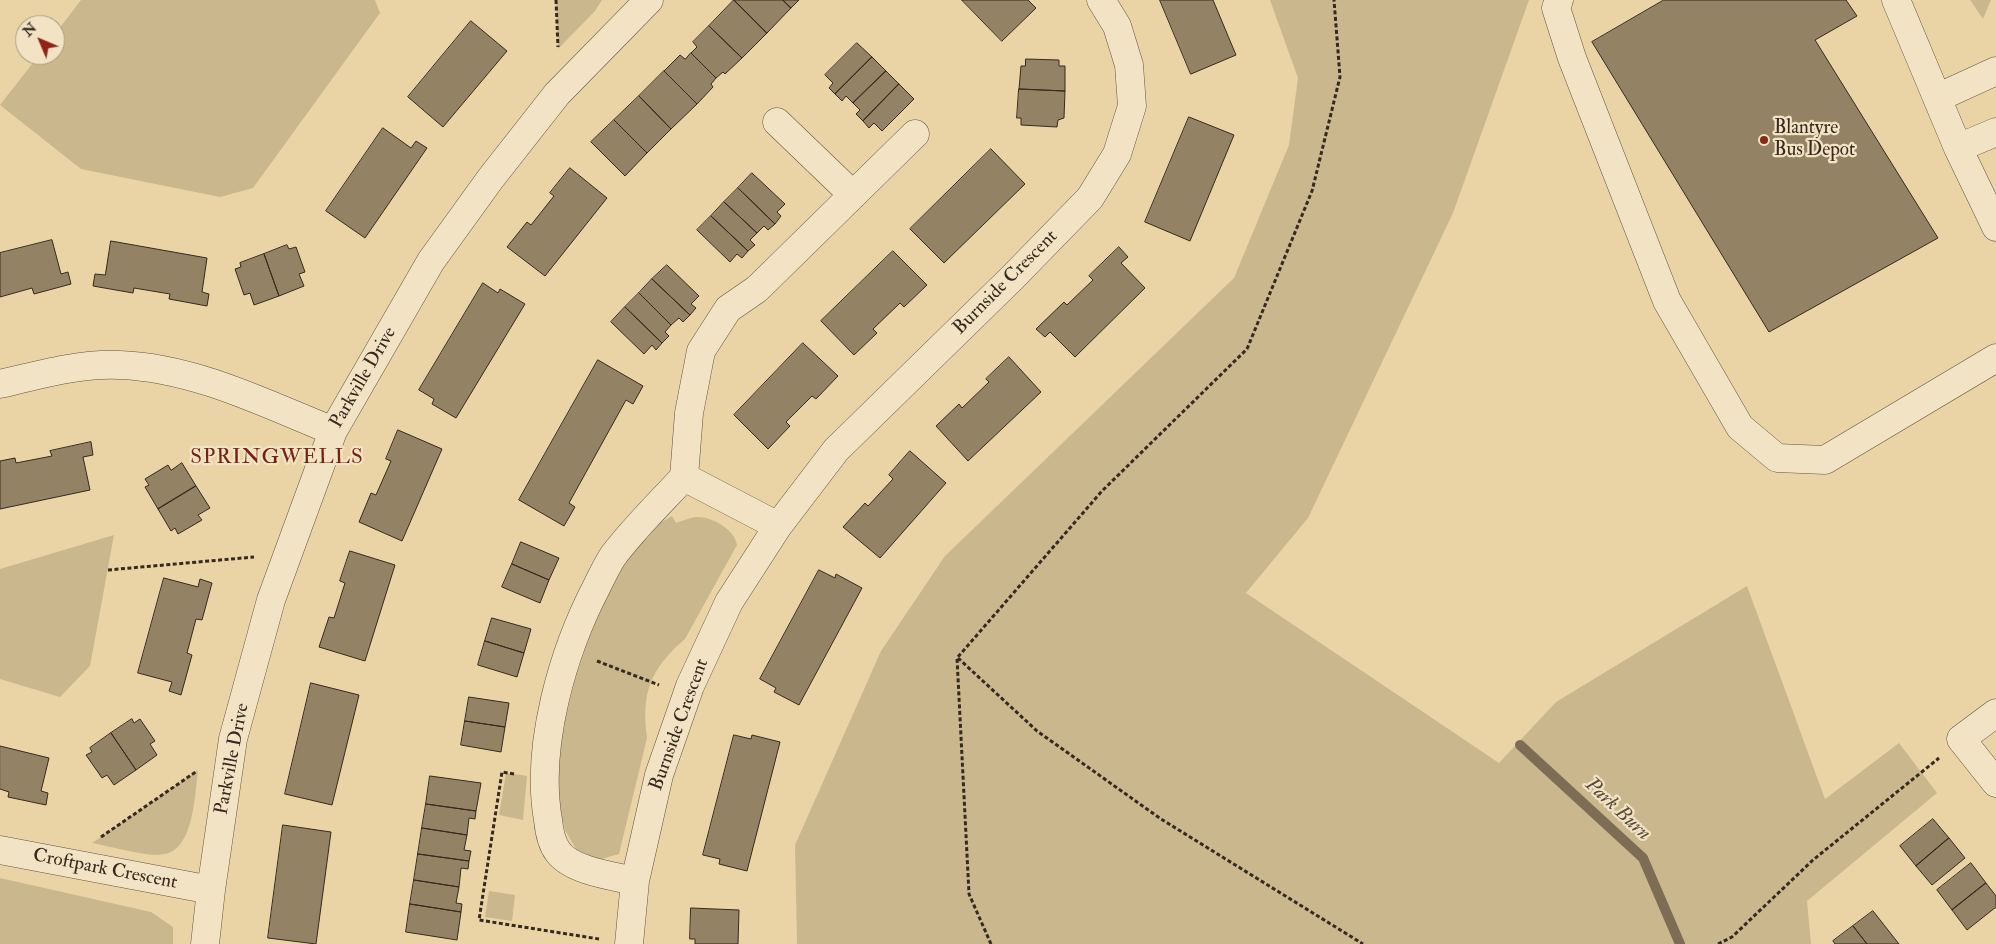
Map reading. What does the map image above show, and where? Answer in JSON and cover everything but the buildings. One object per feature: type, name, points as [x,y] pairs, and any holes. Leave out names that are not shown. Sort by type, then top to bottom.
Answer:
[{"type":"street","name":"Burnside Crescent","points":[[629,944],[635,881],[659,775],[686,696],[730,602],[778,526],[836,450],[1012,278],[1090,198],[1117,154],[1132,106],[1129,65],[1117,26],[1101,0]]},
{"type":"street","points":[[1559,0],[1556,8],[1572,58],[1667,301],[1740,426],[1777,458],[1826,460],[1996,358]]},
{"type":"street","points":[[1896,0],[1958,148],[1996,227]]},
{"type":"street","name":"Parkville Drive","points":[[205,944],[232,747],[271,600],[333,431],[431,260],[491,178],[557,94],[646,1]]},
{"type":"street","points":[[1937,98],[1996,71]]},
{"type":"street","points":[[777,122],[853,195]]},
{"type":"street","points":[[1958,148],[1996,132]]},
{"type":"street","points":[[635,881],[575,866],[558,852],[549,830],[544,799],[544,760],[565,660],[586,606],[612,557],[684,477],[689,413],[702,351],[728,309],[758,290],[915,134]]},
{"type":"street","points":[[0,384],[77,368],[119,364],[164,370],[214,382],[333,431]]},
{"type":"street","points":[[684,477],[778,526]]},
{"type":"street","points":[[1996,713],[1962,739],[1996,783]]},
{"type":"street","name":"Croftpark Crescent","points":[[0,850],[211,890]]},
{"type":"path","points":[[992,944],[969,894],[957,658],[1102,491],[1247,349],[1312,191],[1340,77],[1334,0]]},
{"type":"path","points":[[108,570],[288,555]]},
{"type":"path","points":[[569,650],[686,696]]},
{"type":"path","points":[[957,658],[1037,731],[1161,819],[1363,944]]},
{"type":"path","points":[[1718,944],[1732,937],[1813,860],[1962,739]]},
{"type":"path","points":[[63,862],[232,747]]},
{"type":"path","points":[[544,779],[502,772],[479,920],[629,944]]},
{"type":"shaded area","points":[[81,0],[375,0],[380,13],[253,188],[220,197],[81,169],[0,105],[31,65],[65,65],[65,21]]},
{"type":"shaded area","points":[[556,0],[602,0],[595,11],[558,49]]},
{"type":"shaded area","points":[[1270,0],[1529,0],[1453,213],[1308,518],[1246,593],[1499,763],[1556,702],[1747,586],[1825,799],[1899,743],[1937,793],[1807,901],[1811,944],[797,944],[795,845],[881,651],[945,556],[1234,278],[1289,145],[1298,78]]},
{"type":"shaded area","points":[[1970,0],[1991,0],[1983,19]]},
{"type":"shaded area","points":[[672,516],[676,523],[696,517],[715,521],[732,534],[737,545],[685,639],[663,661],[651,683],[645,708],[647,738],[619,854],[598,860],[586,857],[576,849],[565,830],[553,782],[559,763],[562,734],[574,683],[590,634],[611,583],[629,551],[648,538],[660,523]]},
{"type":"shaded area","points":[[114,535],[90,666],[60,697],[0,679],[0,569]]},
{"type":"shaded area","points":[[198,770],[191,819],[182,842],[175,850],[158,855],[92,843]]},
{"type":"shaded area","points":[[506,773],[527,776],[523,820],[499,815]]},
{"type":"shaded area","points":[[0,878],[151,912],[173,927],[173,944],[0,944]]},
{"type":"shaded area","points":[[489,891],[515,895],[512,921],[485,917]]},
{"type":"waterway","name":"Park Burn","points":[[1520,745],[1643,858],[1680,944]]},
{"type":"place","name":"Blantyre Bus Depot","points":[[1764,140]]},
{"type":"district","name":"SPRINGWELLS","points":[[277,458]]}]
